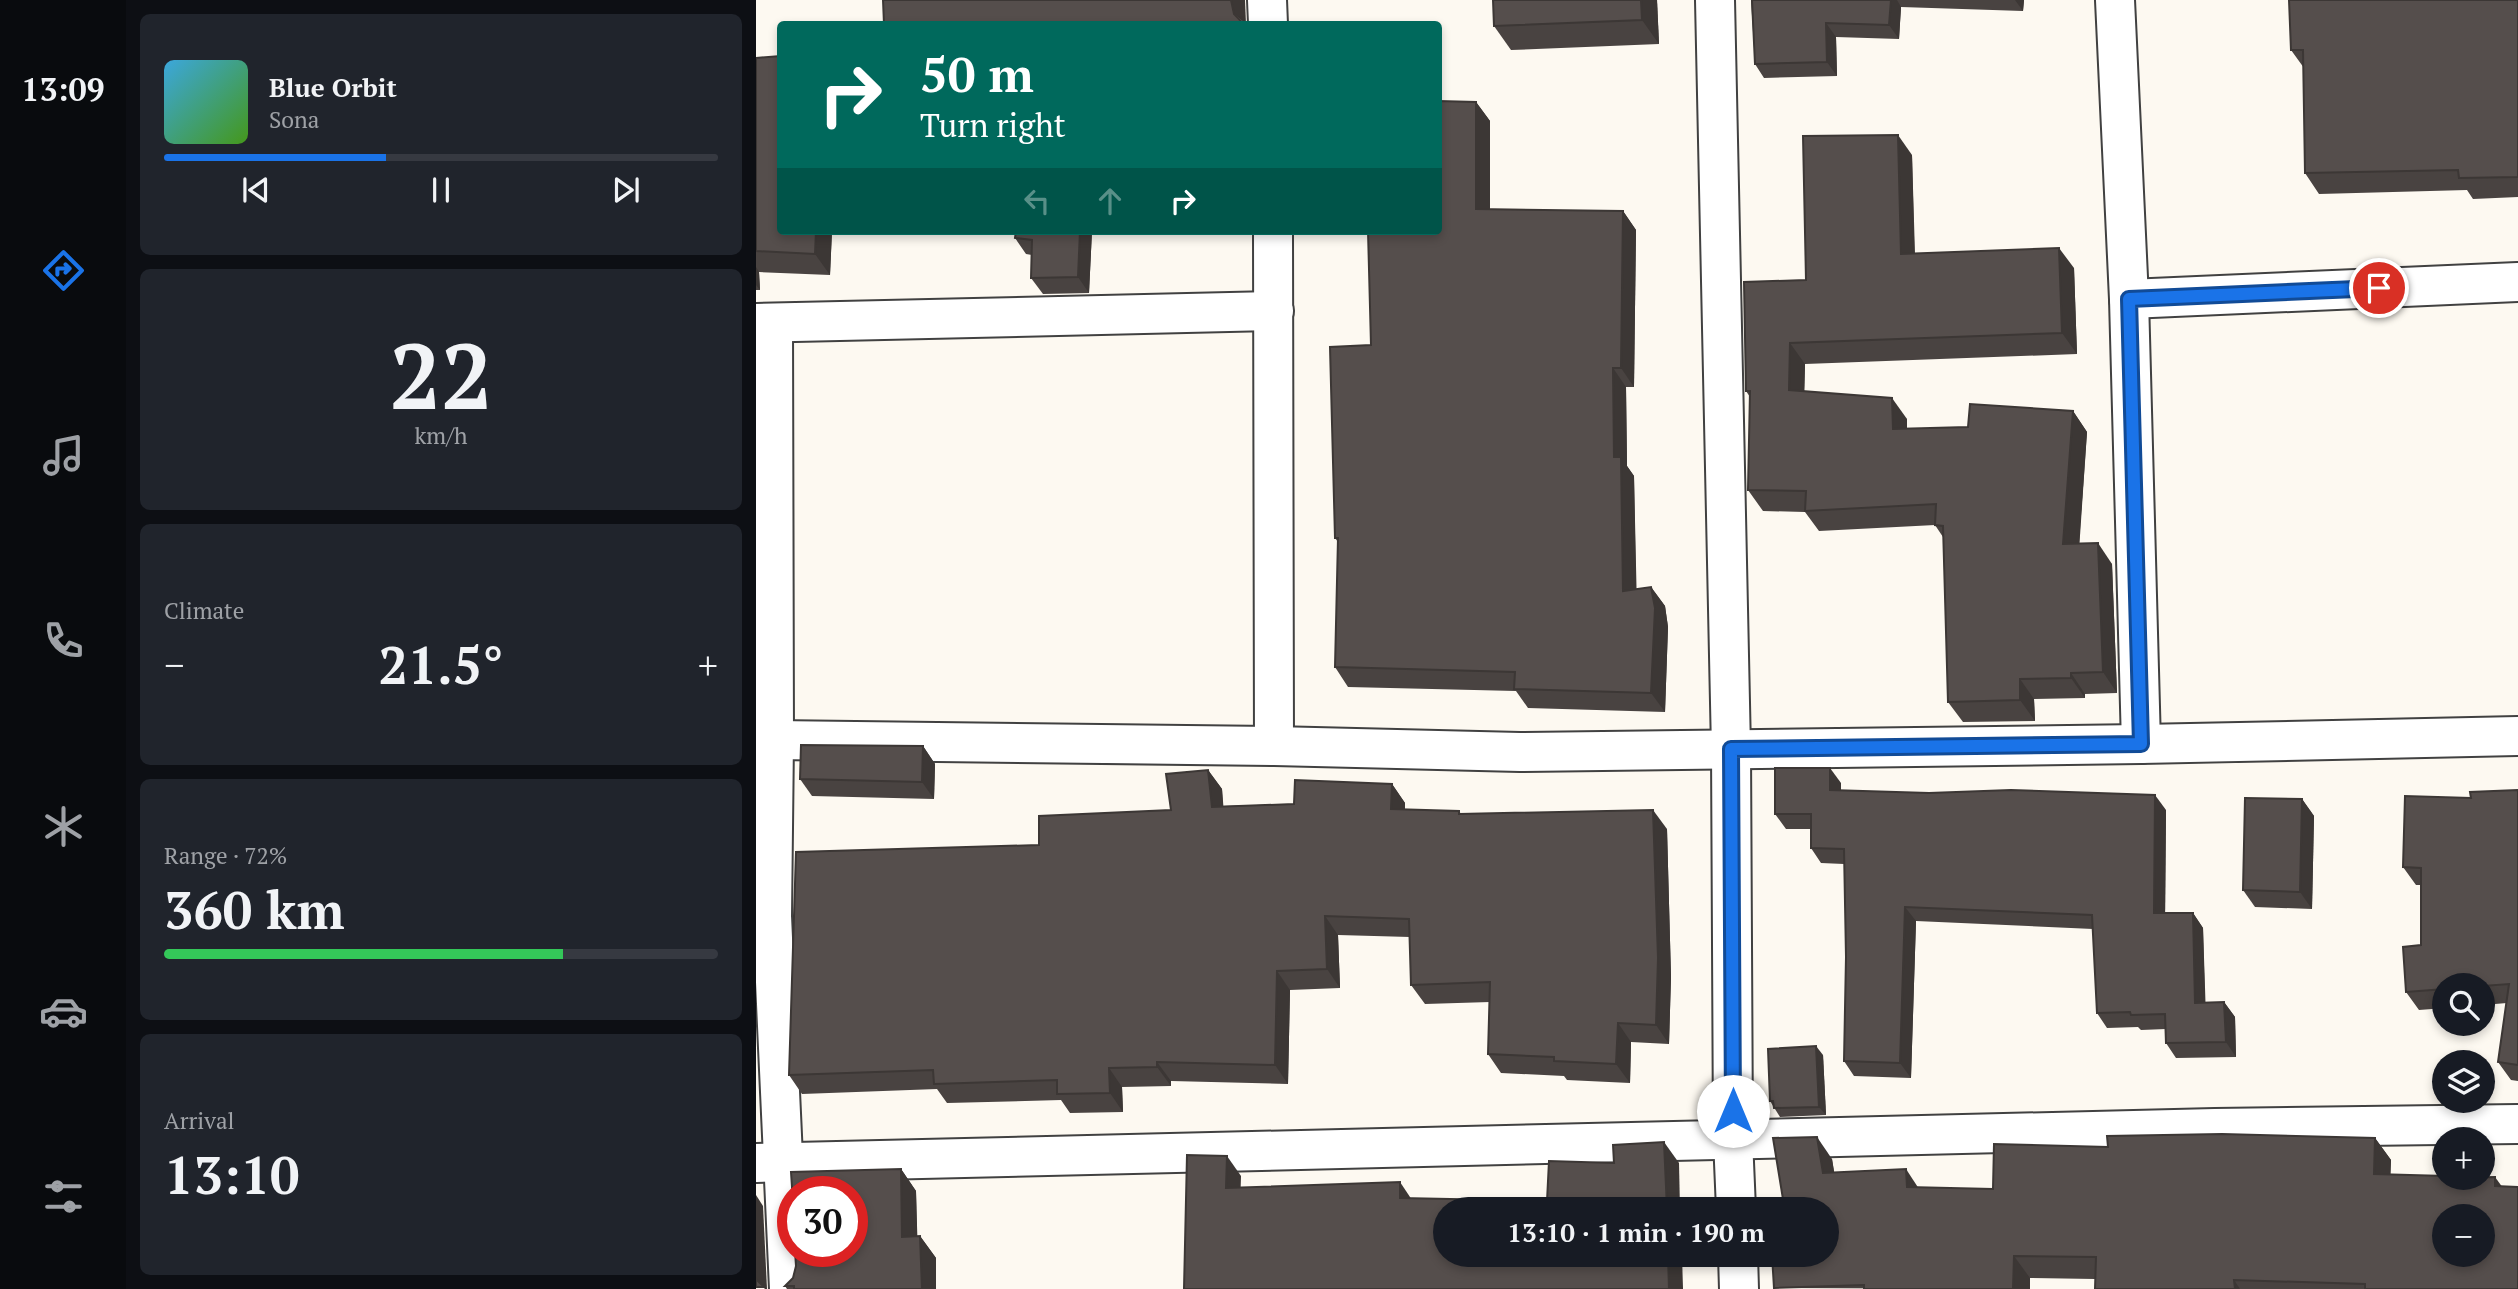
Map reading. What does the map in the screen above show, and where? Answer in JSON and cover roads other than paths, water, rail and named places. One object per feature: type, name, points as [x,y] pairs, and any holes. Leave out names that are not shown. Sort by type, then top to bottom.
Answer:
[{"type":"street","points":[[1268,0],[1268,21]]},
{"type":"street","points":[[1715,0],[1731,749],[1735,1197]]},
{"type":"street","points":[[2115,0],[2129,299],[2141,744]]},
{"type":"street","points":[[1273,235],[1274,746]]},
{"type":"street","points":[[2129,299],[2518,282]]},
{"type":"street","points":[[789,1289],[770,1163],[774,740],[764,323],[1274,312]]},
{"type":"street","points":[[774,740],[1520,752],[2518,736]]},
{"type":"street","points":[[770,1163],[2215,1128],[2518,1124]]},
{"type":"street","points":[[1738,1267],[1739,1289]]}]
